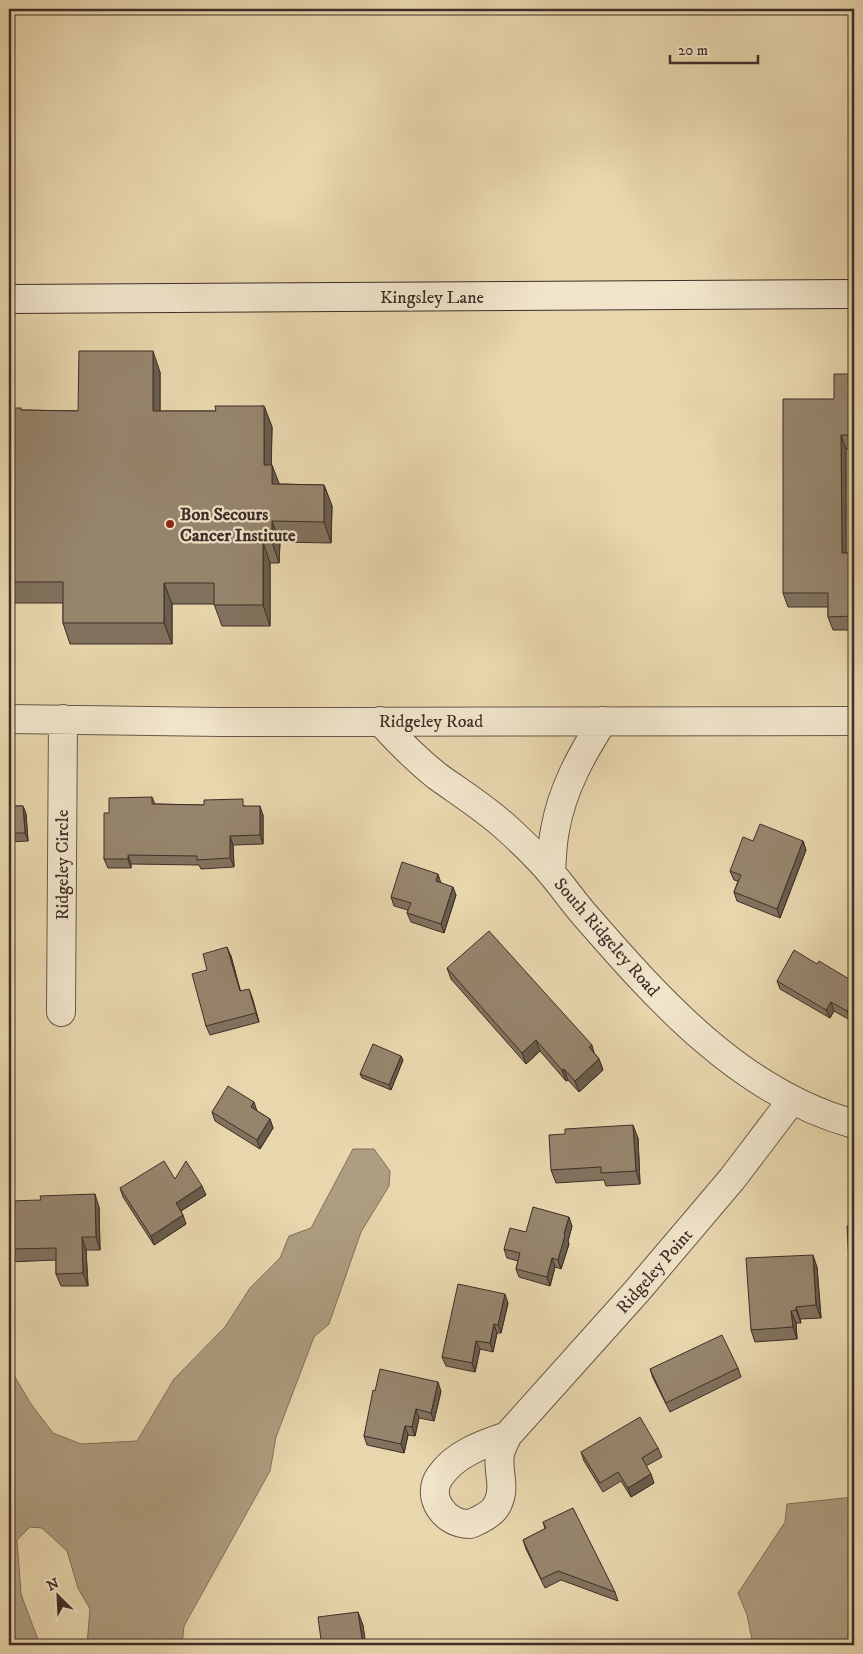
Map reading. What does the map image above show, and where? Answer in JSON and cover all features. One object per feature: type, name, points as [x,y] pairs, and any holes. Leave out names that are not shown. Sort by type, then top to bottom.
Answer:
[{"type":"street","name":"Kingsley Lane","points":[[9,299],[854,294]]},
{"type":"street","name":"Ridgeley Road","points":[[9,719],[220,722],[854,720]]},
{"type":"street","name":"Ridgeley Circle","points":[[61,1012],[63,719]]},
{"type":"street","name":"South Ridgeley Road","points":[[380,721],[436,775],[482,807],[509,830],[551,873],[581,911],[648,986],[717,1049],[748,1074],[792,1100],[854,1124]]},
{"type":"street","points":[[551,873],[555,830],[565,790],[583,752],[603,721]]},
{"type":"street","name":"Ridgeley Point","points":[[508,1436],[637,1291],[732,1179],[792,1100]]},
{"type":"shaded area","points":[[353,1149],[374,1149],[390,1171],[389,1186],[361,1232],[329,1324],[314,1337],[276,1437],[270,1471],[184,1626],[182,1645],[87,1645],[90,1609],[78,1588],[67,1551],[42,1528],[30,1527],[17,1540],[21,1594],[40,1645],[9,1645],[9,1367],[31,1404],[53,1433],[81,1444],[137,1441],[174,1379],[225,1327],[250,1288],[280,1258],[289,1236],[311,1228]]},
{"type":"shaded area","points":[[854,1497],[854,1615],[847,1645],[753,1645],[747,1615],[738,1593],[785,1522],[787,1504]]},
{"type":"building","name":"Bon Secours Cancer Institute","points":[[79,351],[153,351],[153,411],[216,411],[215,406],[264,406],[264,465],[272,465],[272,484],[324,485],[324,522],[272,521],[272,542],[263,542],[263,605],[214,605],[214,583],[164,583],[164,623],[63,623],[63,582],[9,582],[9,408],[78,411]]},
{"type":"building","points":[[834,374],[854,374],[854,435],[841,435],[842,553],[854,553],[854,616],[828,617],[828,593],[783,593],[783,399],[834,399]]},
{"type":"building","points":[[152,797],[152,804],[204,805],[204,800],[243,799],[243,806],[260,806],[260,835],[230,836],[230,858],[197,860],[197,856],[128,855],[128,859],[104,859],[104,813],[109,813],[109,798]]},
{"type":"building","points":[[9,800],[12,800],[12,806],[23,806],[25,833],[9,833]]},
{"type":"building","points":[[760,824],[803,841],[777,909],[734,892],[741,875],[730,871],[743,837],[753,841]]},
{"type":"building","points":[[402,862],[438,874],[436,881],[453,887],[441,924],[407,913],[411,903],[391,897]]},
{"type":"building","points":[[489,931],[592,1045],[589,1047],[599,1059],[575,1081],[564,1069],[562,1070],[536,1040],[522,1053],[447,968]]},
{"type":"building","points":[[227,947],[240,991],[249,989],[256,1013],[206,1026],[192,974],[207,970],[203,954]]},
{"type":"building","points":[[794,950],[817,964],[819,961],[854,982],[854,998],[847,1011],[831,1002],[826,1010],[777,981]]},
{"type":"building","points":[[373,1044],[401,1056],[389,1085],[360,1074]]},
{"type":"building","points":[[228,1086],[254,1102],[251,1107],[270,1119],[257,1140],[212,1112]]},
{"type":"building","points":[[633,1125],[636,1171],[601,1173],[601,1167],[551,1170],[549,1135],[565,1134],[565,1129]]},
{"type":"building","points":[[164,1161],[175,1179],[186,1161],[202,1186],[176,1203],[183,1215],[151,1236],[120,1188]]},
{"type":"building","points":[[95,1194],[96,1237],[82,1237],[83,1273],[56,1274],[56,1248],[9,1249],[9,1201],[41,1200],[40,1196]]},
{"type":"building","points":[[533,1207],[569,1217],[558,1260],[552,1258],[547,1277],[516,1269],[520,1253],[504,1249],[510,1228],[526,1232]]},
{"type":"building","points":[[847,1226],[854,1226],[854,1262],[849,1262]]},
{"type":"building","points":[[813,1255],[816,1305],[796,1307],[796,1310],[791,1311],[793,1327],[751,1330],[746,1258]]},
{"type":"building","points":[[458,1284],[505,1294],[498,1325],[494,1324],[490,1343],[476,1341],[472,1363],[442,1357]]},
{"type":"building","points":[[722,1335],[738,1368],[666,1403],[650,1369]]},
{"type":"building","points":[[380,1369],[438,1382],[431,1413],[416,1409],[412,1427],[405,1426],[401,1444],[364,1436],[373,1390],[375,1391]]},
{"type":"building","points":[[640,1417],[658,1448],[642,1458],[651,1474],[628,1488],[618,1472],[600,1483],[581,1452]]},
{"type":"building","points":[[573,1508],[615,1592],[558,1571],[541,1579],[523,1540],[546,1528],[543,1522]]},
{"type":"building","points":[[358,1612],[363,1645],[278,1645],[321,1640],[318,1617]]},
{"type":"place","name":"Bon Secours Cancer Institute","points":[[170,524]]}]
